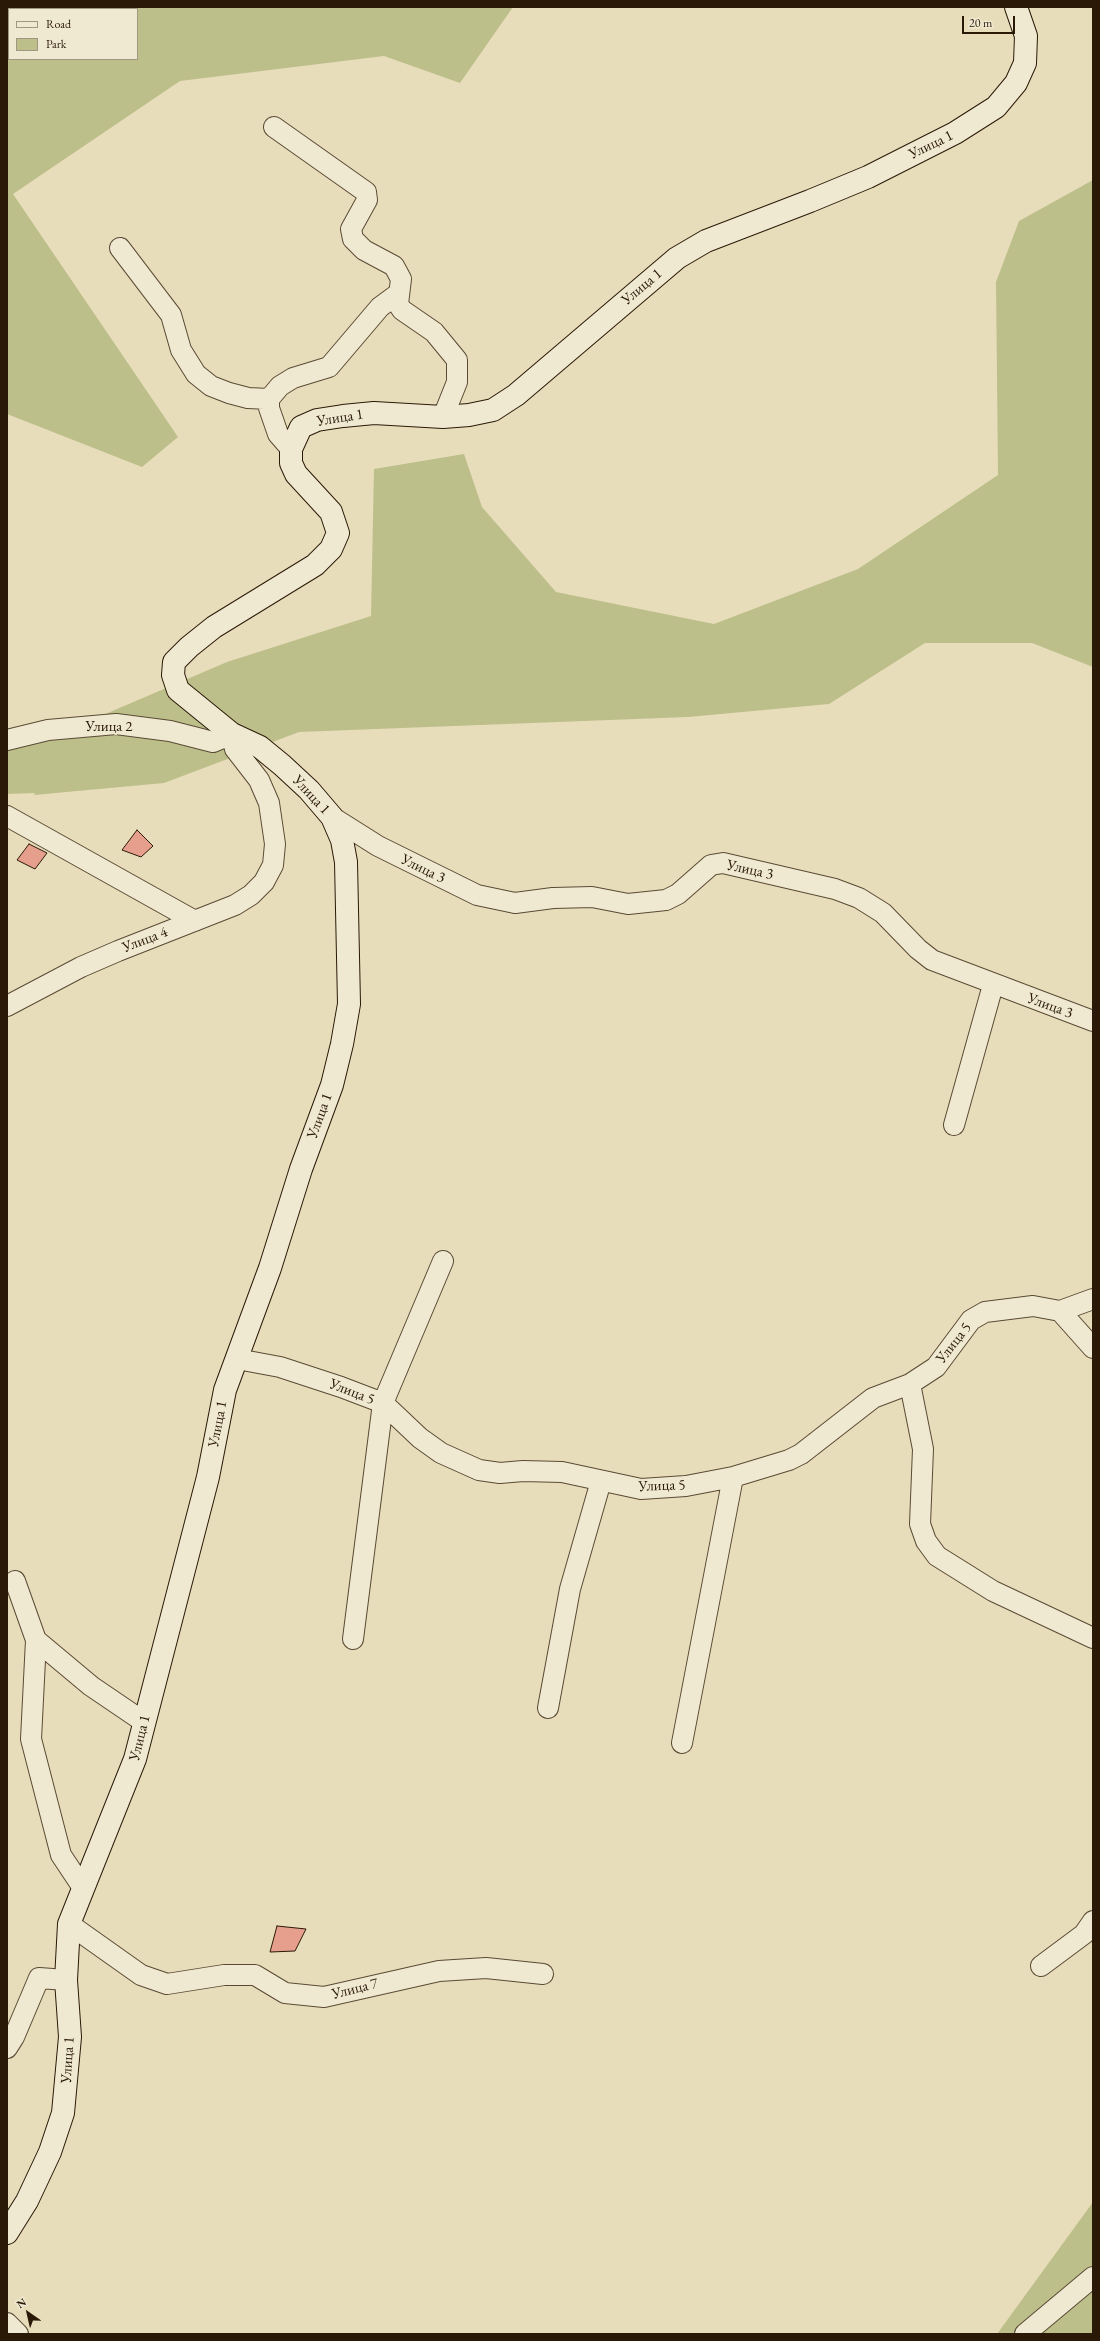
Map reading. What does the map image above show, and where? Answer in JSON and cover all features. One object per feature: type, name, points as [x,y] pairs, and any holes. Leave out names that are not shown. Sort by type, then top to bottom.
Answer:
[{"type":"main road","name":"Улица 1","points":[[7,2233],[27,2201],[50,2152],[63,2113],[70,2037],[66,1980],[69,1924],[124,1792],[135,1759],[183,1580],[208,1478],[225,1390],[270,1268],[301,1169],[332,1085],[342,1044],[349,1004],[350,977],[346,862],[342,840],[332,817],[309,790],[282,765],[260,747],[232,734],[178,690],[173,675],[174,662],[189,647],[214,627],[315,565],[331,549],[338,533],[331,512],[296,474],[292,463],[291,449],[302,427],[317,420],[374,413],[443,417],[469,415],[493,410],[516,395],[677,258],[706,241],[810,202],[868,177],[955,133],[996,107],[1016,83],[1025,63],[1026,36],[1016,7]]},
{"type":"street","points":[[274,127],[366,192],[367,200],[351,229],[353,239],[364,250],[394,266],[401,279],[398,304],[402,310],[434,332],[456,360],[457,382],[443,417]]},
{"type":"street","points":[[120,248],[171,315],[181,350],[196,374],[211,386],[229,393],[248,398],[269,399]]},
{"type":"street","points":[[291,449],[278,434],[269,408],[269,399],[280,386],[293,378],[329,367],[380,307],[399,293]]},
{"type":"street","name":"Улица 2","points":[[7,740],[48,730],[116,724],[170,731],[213,742],[232,734]]},
{"type":"street","name":"Улица 4","points":[[7,1006],[81,967],[235,905],[252,895],[264,882],[273,865],[275,844],[269,803],[258,780],[235,749],[232,734]]},
{"type":"street","points":[[7,816],[195,921]]},
{"type":"street","name":"Улица 3","points":[[332,817],[378,846],[477,895],[516,903],[553,898],[592,898],[628,904],[666,900],[678,894],[711,865],[723,863],[835,888],[859,898],[883,913],[918,949],[932,960],[993,985],[1093,1021]]},
{"type":"street","points":[[954,1125],[993,985]]},
{"type":"street","points":[[353,1639],[383,1404],[443,1261]]},
{"type":"street","points":[[1093,1299],[1060,1311],[1093,1348]]},
{"type":"street","name":"Улица 5","points":[[237,1358],[280,1367],[341,1387],[383,1404],[420,1438],[441,1453],[478,1470],[500,1474],[523,1471],[562,1472],[640,1489],[686,1486],[733,1477],[795,1457],[814,1446],[873,1398],[910,1384],[936,1367],[972,1320],[985,1312],[1033,1306],[1060,1311]]},
{"type":"street","points":[[910,1384],[923,1449],[920,1524],[926,1541],[937,1556],[993,1591],[1093,1638]]},
{"type":"street","points":[[682,1743],[733,1477]]},
{"type":"street","points":[[548,1708],[570,1589],[601,1481]]},
{"type":"street","points":[[15,1581],[36,1640],[31,1739],[61,1855],[83,1888]]},
{"type":"street","points":[[36,1640],[91,1686],[144,1722]]},
{"type":"street","points":[[1042,1966],[1084,1934],[1093,1921]]},
{"type":"street","name":"Улица 7","points":[[69,1924],[141,1976],[167,1984],[224,1975],[255,1975],[284,1993],[324,1997],[438,1971],[486,1968],[543,1974]]},
{"type":"street","points":[[7,2048],[14,2037],[39,1978],[66,1980]]},
{"type":"street","points":[[1025,2334],[1093,2277]]},
{"type":"street","points":[[7,2323],[18,2334]]},
{"type":"green space","points":[[7,7],[513,7],[460,83],[384,56],[180,81],[13,194],[178,437],[142,467],[7,414]]},
{"type":"green space","points":[[1093,180],[1093,667],[1032,643],[925,643],[829,704],[688,717],[299,732],[164,783],[34,795],[35,793],[7,794],[7,730],[96,718],[227,662],[371,616],[374,469],[464,454],[482,507],[556,592],[714,624],[858,569],[998,475],[996,282],[1019,221]]},
{"type":"green space","points":[[1093,2202],[1093,2334],[997,2334]]},
{"type":"building","points":[[137,830],[153,846],[141,857],[122,850]]},
{"type":"building","points":[[29,844],[47,853],[35,869],[17,860]]},
{"type":"building","points":[[277,1926],[306,1929],[295,1951],[270,1952]]}]
